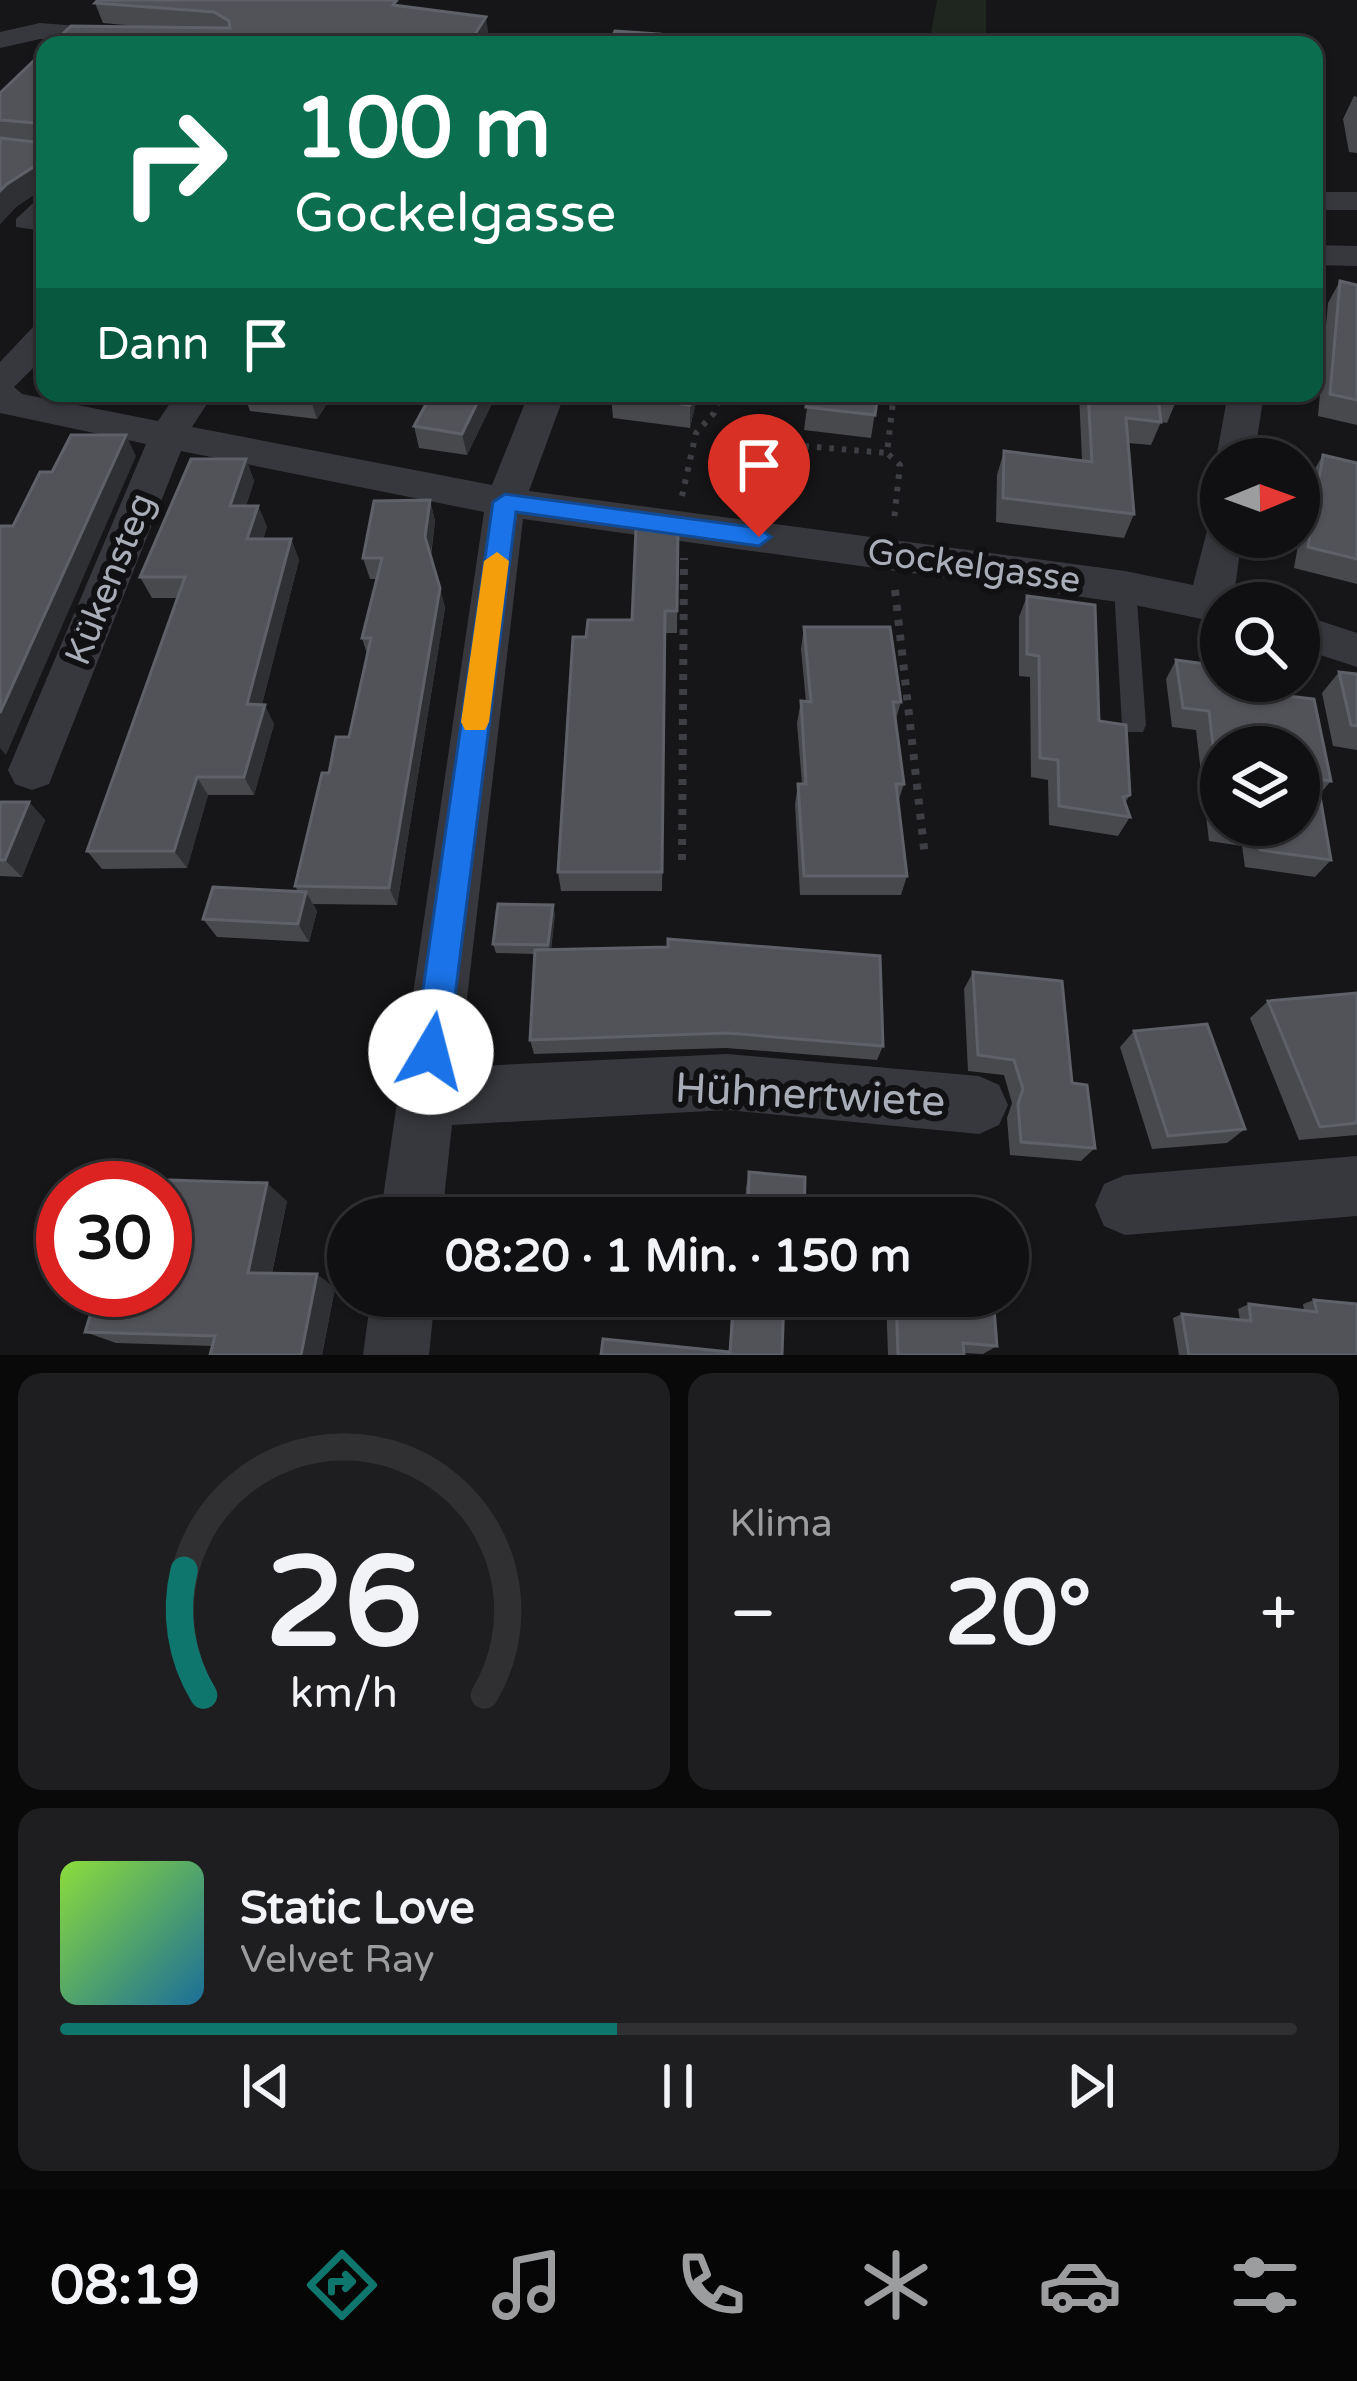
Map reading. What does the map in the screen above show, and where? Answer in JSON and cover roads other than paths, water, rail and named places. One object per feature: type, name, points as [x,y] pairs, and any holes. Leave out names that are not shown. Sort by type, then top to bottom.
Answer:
[{"type":"street","points":[[0,40],[40,31],[104,36]]},
{"type":"street","points":[[1323,201],[1357,202]]},
{"type":"street","points":[[1323,255],[1357,256]]},
{"type":"street","points":[[1,379],[36,343]]},
{"type":"street","name":"Gockelgasse","points":[[1,379],[10,404],[170,432],[505,502],[1125,587],[1200,602]]},
{"type":"street","name":"Kükensteg","points":[[32,770],[170,432],[190,402]]},
{"type":"street","points":[[413,1197],[505,502],[544,402]]},
{"type":"street","points":[[1238,438],[1244,402]]},
{"type":"street","points":[[1320,638],[1357,650]]},
{"type":"street","name":"Hühnertwiete","points":[[425,1098],[727,1082],[979,1105]]},
{"type":"street","points":[[1125,1205],[1357,1186]]},
{"type":"street","points":[[396,1355],[401,1317]]},
{"type":"lane","points":[[36,207],[22,223],[36,225]]},
{"type":"lane","points":[[1125,587],[1134,725]]}]
